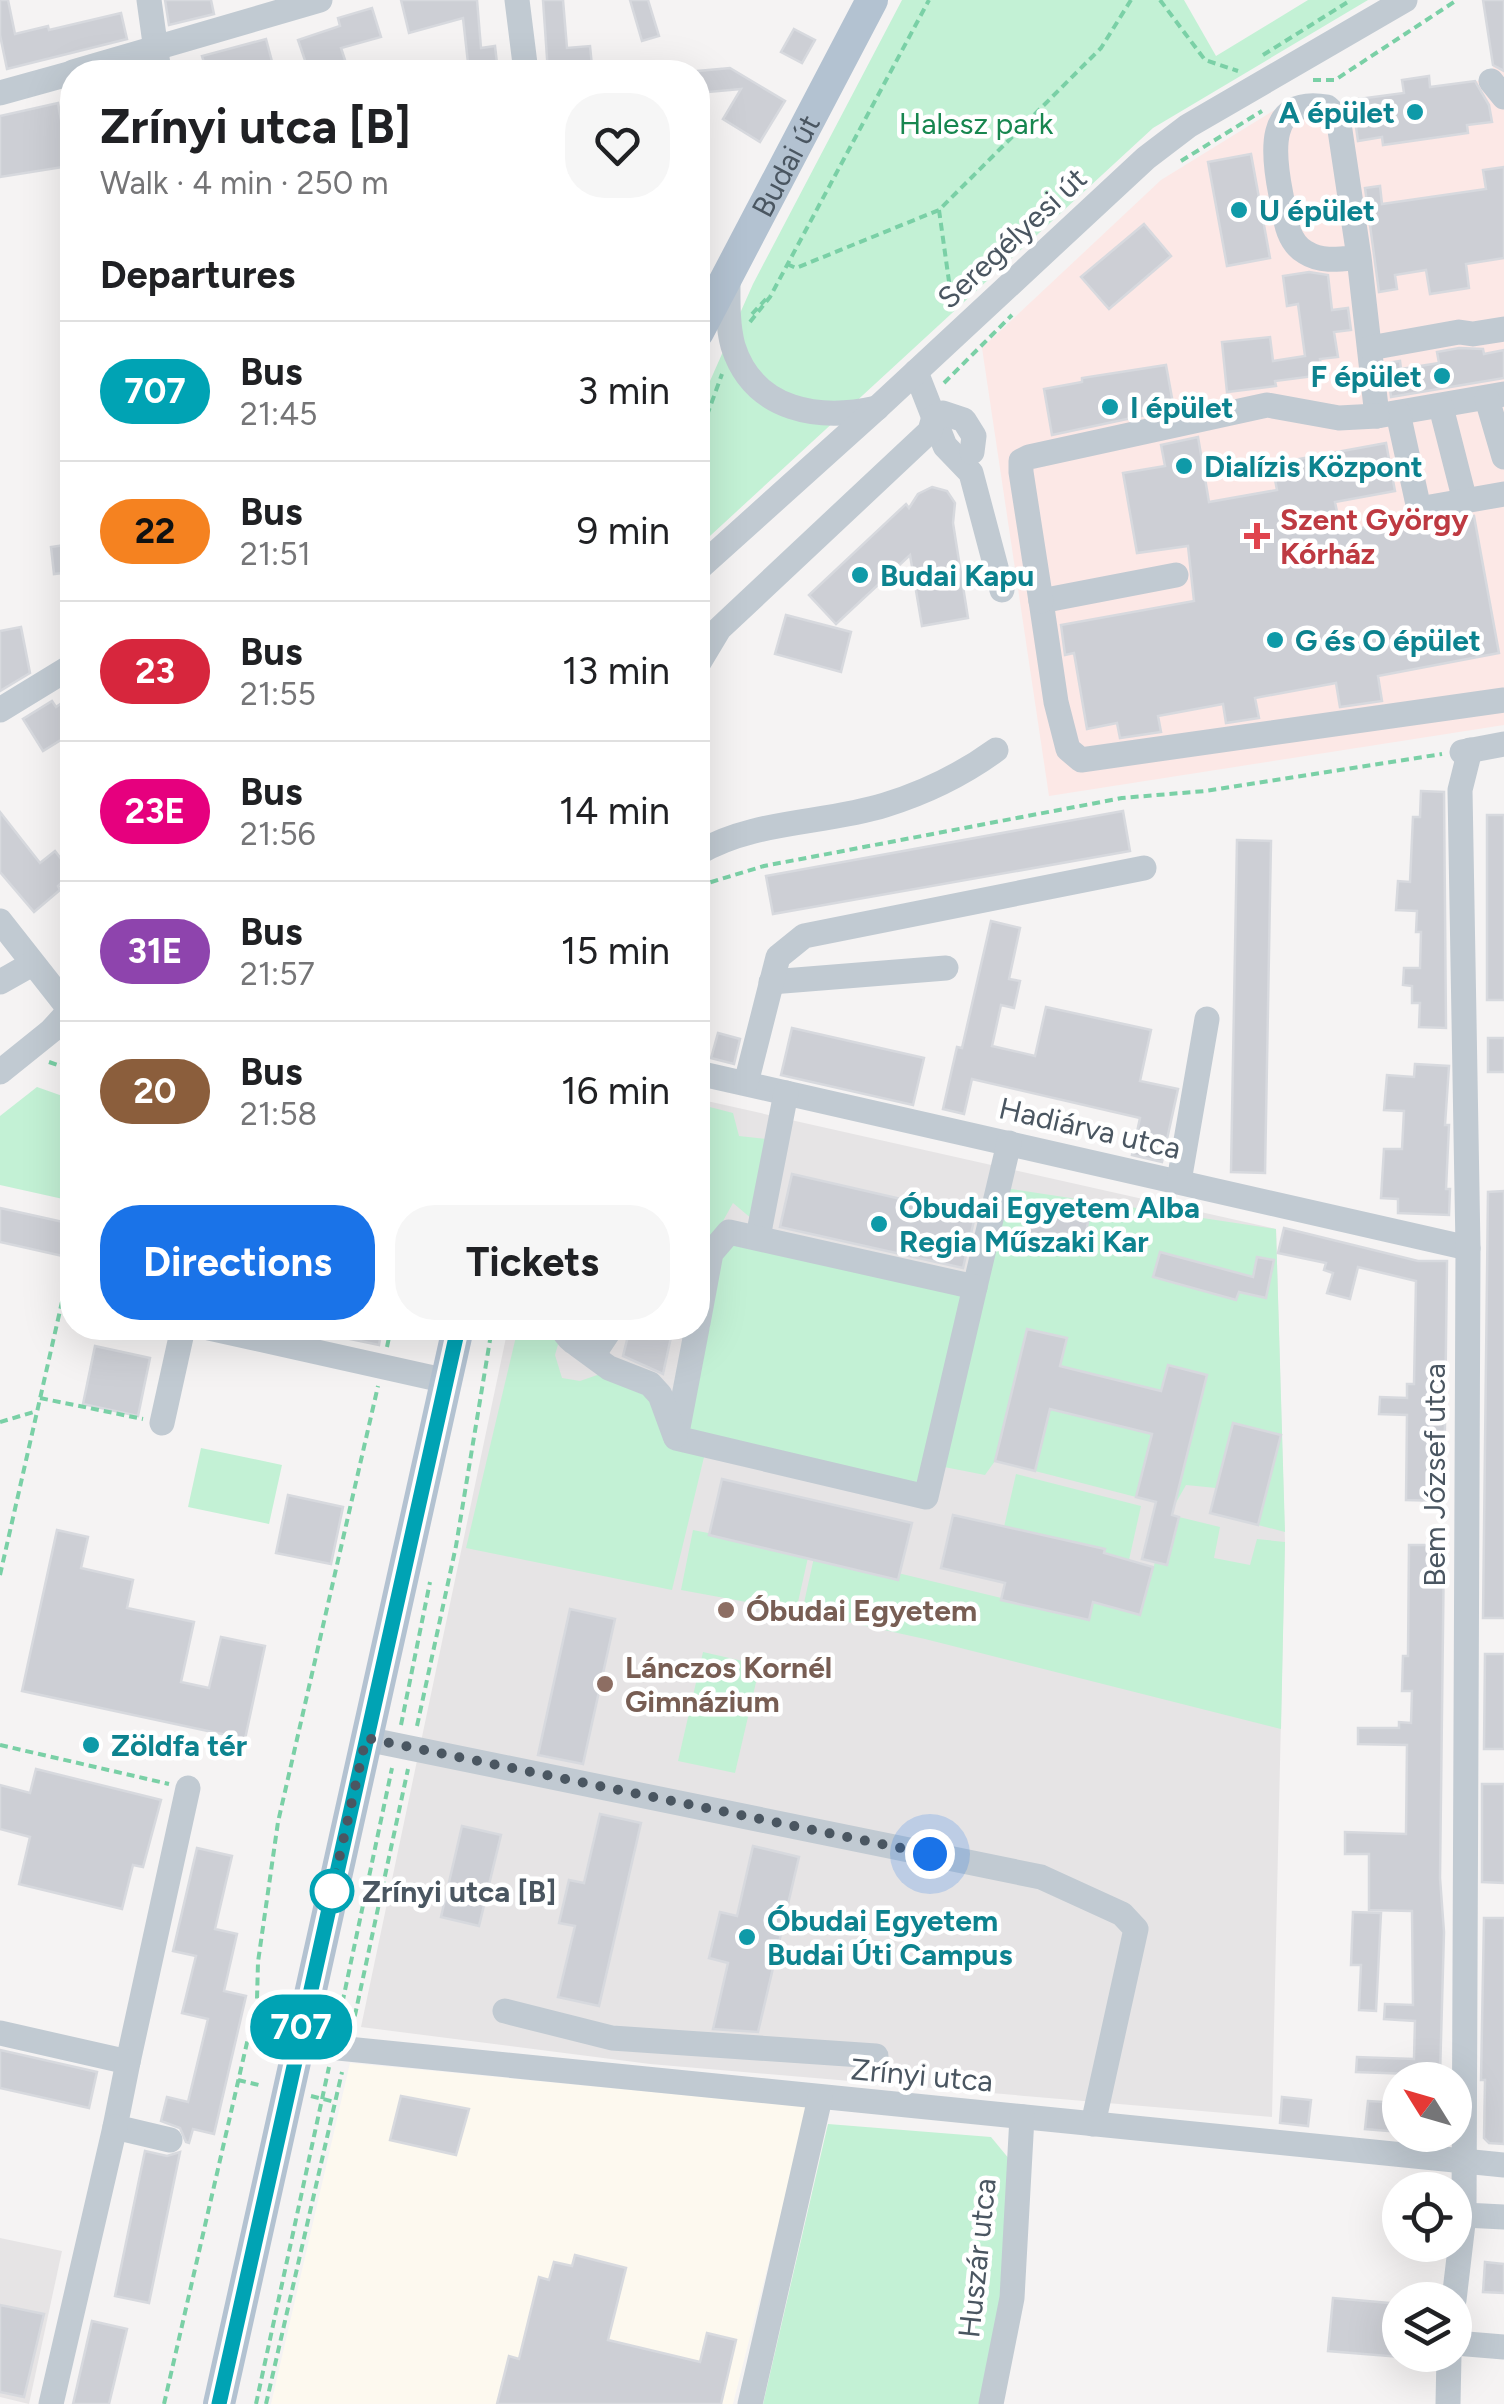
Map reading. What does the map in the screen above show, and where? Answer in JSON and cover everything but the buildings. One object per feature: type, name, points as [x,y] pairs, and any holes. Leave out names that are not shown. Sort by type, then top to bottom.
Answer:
[{"type":"main road","name":"Budai út","points":[[710,307],[872,0]]},
{"type":"main road","points":[[219,2404],[307,2000],[392,1744],[456,1340]]},
{"type":"street","points":[[149,0],[157,60]]},
{"type":"street","points":[[160,60],[320,0]]},
{"type":"street","points":[[517,0],[524,60]]},
{"type":"street","name":"Seregélyesi út","points":[[710,558],[1169,140],[1406,0]]},
{"type":"street","points":[[0,93],[60,76]]},
{"type":"street","points":[[1359,257],[1319,258],[1295,244],[1289,232],[1275,164],[1275,144],[1285,116],[1298,107],[1327,107],[1338,117],[1359,257],[1370,348],[1418,509],[1504,494]]},
{"type":"street","points":[[728,270],[733,345],[745,368],[765,391],[778,402],[808,413],[852,414],[877,408]]},
{"type":"street","points":[[1370,348],[1504,328]]},
{"type":"street","points":[[916,372],[945,446],[971,473],[1002,590]]},
{"type":"street","points":[[1504,457],[1495,397],[1387,415],[1339,418],[1267,405],[1021,461],[1056,702],[1068,749],[1081,760],[1504,700]]},
{"type":"street","points":[[1441,407],[1465,501]]},
{"type":"street","points":[[934,417],[943,413],[964,420],[974,436],[972,452]]},
{"type":"street","points":[[710,643],[718,629],[930,431],[934,417]]},
{"type":"street","points":[[1040,601],[1176,576]]},
{"type":"street","points":[[0,710],[60,673]]},
{"type":"street","points":[[1466,751],[1504,744]]},
{"type":"street","points":[[710,846],[723,838],[885,806],[968,770],[996,750]]},
{"type":"street","name":"Bem József utca","points":[[1462,2172],[1468,1248],[1460,790],[1466,751]]},
{"type":"street","points":[[746,1083],[778,958],[804,936],[1144,868]]},
{"type":"street","points":[[0,921],[60,996]]},
{"type":"street","points":[[0,982],[32,964]]},
{"type":"street","points":[[771,982],[946,968]]},
{"type":"street","points":[[1178,1181],[1208,1019]]},
{"type":"street","points":[[0,1072],[60,1021]]},
{"type":"street","name":"Hadiárva utca","points":[[710,1076],[1468,1248]]},
{"type":"street","points":[[758,1237],[786,1093]]},
{"type":"street","points":[[676,1438],[926,1497],[1009,1143]]},
{"type":"street","points":[[710,1250],[729,1232],[975,1287]]},
{"type":"street","points":[[162,1423],[180,1340]]},
{"type":"street","points":[[264,1340],[447,1381]]},
{"type":"street","points":[[575,1340],[609,1368],[650,1384],[660,1394],[676,1438]]},
{"type":"street","points":[[580,1340],[599,1346],[605,1340]]},
{"type":"street","points":[[676,1438],[694,1340]]},
{"type":"street","points":[[392,1744],[1041,1876],[1122,1914],[1136,1929],[1093,2124]]},
{"type":"street","points":[[51,2404],[188,1788]]},
{"type":"street","points":[[307,2000],[341,2048]]},
{"type":"street","points":[[504,2011],[612,2038],[876,2056]]},
{"type":"street","points":[[0,2033],[128,2062]]},
{"type":"street","points":[[605,2076],[612,2038]]},
{"type":"street","name":"Zrínyi utca","points":[[298,2044],[1504,2165]]},
{"type":"street","points":[[750,2404],[820,2098]]},
{"type":"street","name":"Huszár utca","points":[[991,2404],[1012,2298],[1022,2118]]},
{"type":"street","points":[[114,2127],[170,2140]]},
{"type":"street","points":[[1472,2216],[1504,2218]]},
{"type":"street","points":[[1472,2344],[1504,2347]]},
{"type":"street","points":[[1448,2404],[1449,2372]]},
{"type":"path","points":[[929,0],[786,264],[796,268],[939,210],[1100,48],[1131,0]]},
{"type":"path","points":[[1160,0],[1205,60],[1238,71]]},
{"type":"path","points":[[1254,60],[1351,0]]},
{"type":"path","points":[[939,210],[950,302],[961,330]]},
{"type":"path","points":[[710,882],[764,866],[1122,798],[1205,790],[1466,751]]},
{"type":"path","points":[[41,1060],[60,1065]]},
{"type":"path","points":[[0,1575],[60,1310]]},
{"type":"path","points":[[164,2404],[257,1999],[258,1962],[278,1822],[388,1340]]},
{"type":"path","points":[[256,2404],[341,2048],[392,1744],[456,1546],[490,1340]]},
{"type":"path","points":[[40,1398],[162,1423]]},
{"type":"path","points":[[0,1422],[37,1412]]},
{"type":"path","points":[[266,2404],[341,2048],[392,1744],[432,1574]]},
{"type":"path","points":[[0,1746],[188,1788]]},
{"type":"shaded area","name":"Szent György Kórház","points":[[1483,0],[1504,0],[1504,725],[1049,796],[982,348],[1161,180],[1289,101],[1339,102],[1403,93],[1402,80],[1429,76],[1431,87],[1495,82]]},
{"type":"shaded area","name":"Óbudai Egyetem","points":[[710,1102],[1276,1229],[1285,1542],[1272,2117],[650,2064],[361,2027],[505,1340],[710,1340]]},
{"type":"shaded area","points":[[350,2063],[808,2107],[733,2404],[271,2404]]},
{"type":"shaded area","points":[[0,2238],[62,2251],[29,2404],[0,2397]]},
{"type":"green space","name":"Halesz park","points":[[902,0],[1184,0],[1216,56],[1308,0],[1368,0],[1153,128],[710,536],[710,381],[753,284]]},
{"type":"green space","points":[[37,1087],[60,1095],[60,1198],[0,1185],[0,1116]]},
{"type":"green space","points":[[710,1107],[733,1113],[739,1136],[767,1139],[752,1219],[733,1203],[710,1239]]},
{"type":"green space","points":[[992,1186],[1276,1229],[1285,1532],[1258,1525],[1281,1435],[1233,1423],[1216,1488],[1186,1485],[1174,1506],[1206,1375],[1161,1391],[1060,1366],[1066,1338],[1028,1329],[995,1461],[985,1475],[934,1465],[926,1497],[705,1453],[672,1590],[466,1548],[515,1340],[559,1340],[555,1355],[562,1378],[580,1381],[603,1373],[677,1410],[697,1340],[710,1340],[710,1297],[729,1232],[974,1287]]},
{"type":"green space","points":[[1050,1409],[1152,1434],[1136,1497],[1035,1471]]},
{"type":"green space","points":[[201,1448],[282,1465],[269,1524],[188,1507]]},
{"type":"green space","points":[[1016,1474],[1141,1506],[1129,1560],[1004,1527]]},
{"type":"green space","points":[[1179,1517],[1220,1527],[1214,1558],[1250,1565],[1257,1539],[1285,1542],[1281,1729],[802,1612],[815,1553],[1089,1619],[1093,1602],[1140,1615],[1155,1562],[1167,1564]]},
{"type":"green space","points":[[693,1530],[809,1553],[796,1611],[681,1590]]},
{"type":"green space","points":[[703,1652],[760,1665],[735,1773],[678,1761]]},
{"type":"green space","points":[[828,2124],[991,2137],[1010,2160],[1001,2297],[980,2404],[763,2404]]},
{"type":"bus line","name":"707","points":[[219,2404],[456,1340]]},
{"type":"place","name":"A épület","points":[[1415,112]]},
{"type":"place","name":"U épület","points":[[1239,210]]},
{"type":"place","name":"F épület","points":[[1442,376]]},
{"type":"place","name":"I épület","points":[[1110,407]]},
{"type":"place","name":"Dialízis Központ","points":[[1184,466]]},
{"type":"place","name":"Szent György Kórház","points":[[1257,536]]},
{"type":"place","name":"Budai Kapu","points":[[860,575]]},
{"type":"place","name":"G és O épület","points":[[1275,640]]},
{"type":"place","name":"Óbudai Egyetem Alba Regia Műszaki Kar","points":[[879,1224]]},
{"type":"place","name":"Óbudai Egyetem","points":[[726,1610]]},
{"type":"place","name":"Lánczos Kornél Gimnázium","points":[[605,1684]]},
{"type":"place","name":"Zöldfa tér","points":[[91,1745]]},
{"type":"place","name":"Zrínyi utca [B]","points":[[332,1891]]},
{"type":"place","name":"Óbudai Egyetem Budai Úti Campus","points":[[747,1937]]},
{"type":"route","points":[[332,1891],[366,1738],[930,1854]]}]
